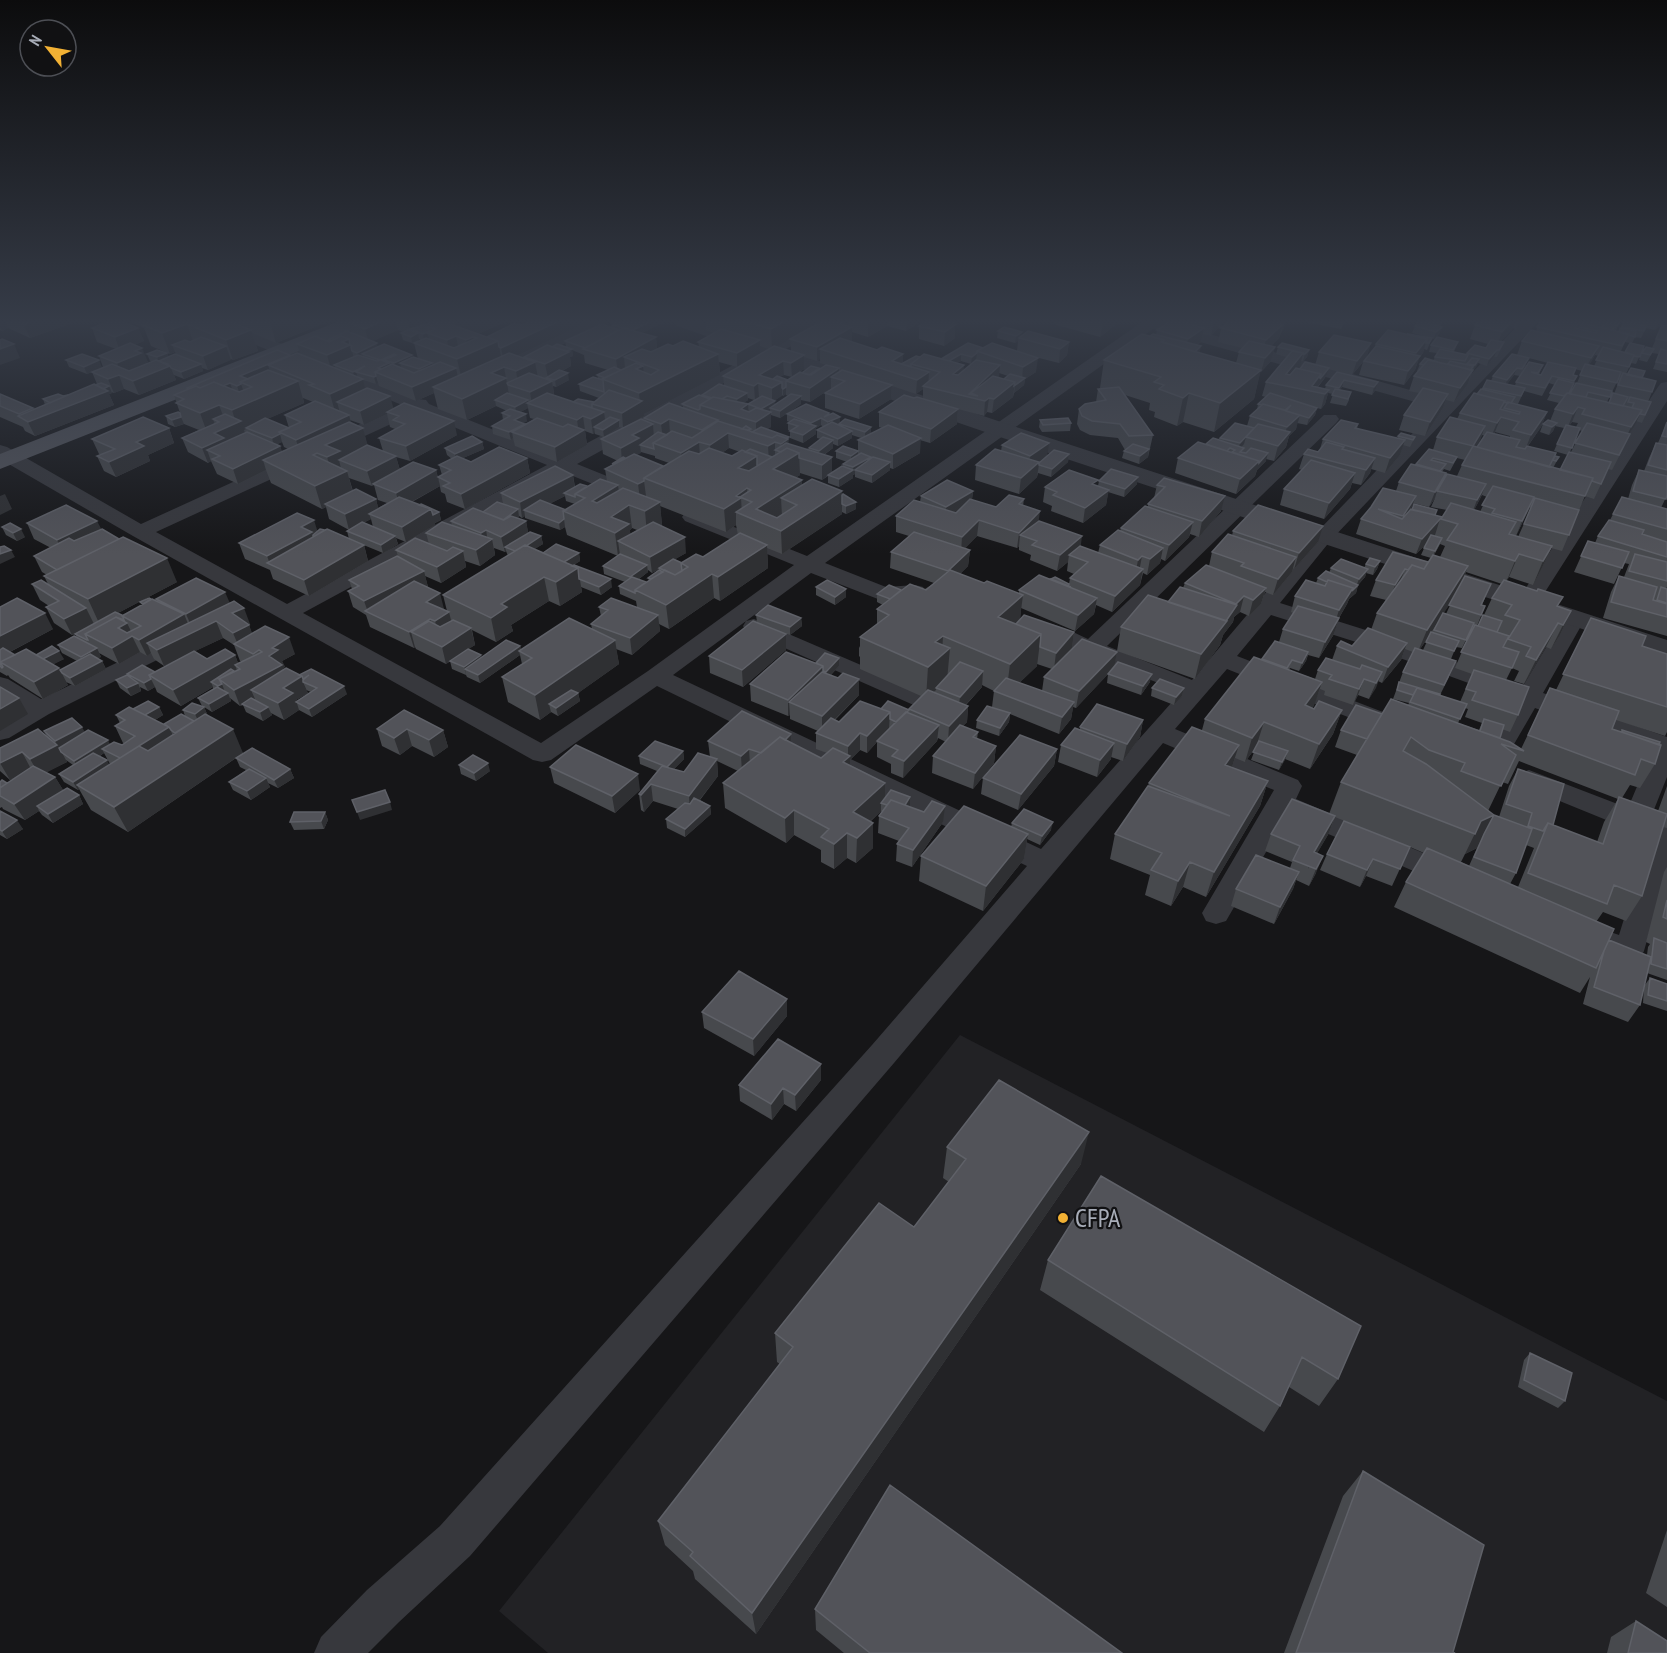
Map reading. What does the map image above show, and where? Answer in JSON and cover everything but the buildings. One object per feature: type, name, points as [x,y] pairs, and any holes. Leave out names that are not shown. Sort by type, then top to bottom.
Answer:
[{"type":"main road","points":[[4,457],[155,399]]},
{"type":"street","points":[[404,399],[647,499]]},
{"type":"street","points":[[140,532],[430,399]]},
{"type":"street","points":[[286,613],[682,399]]},
{"type":"street","points":[[910,399],[1667,649]]},
{"type":"street","points":[[4,457],[542,754],[1042,399]]},
{"type":"street","points":[[1424,399],[1449,406]]},
{"type":"street","points":[[338,1653],[383,1606],[455,1541],[875,1063],[1223,659],[1324,536],[1456,399]]},
{"type":"street","points":[[1527,603],[1659,399]]},
{"type":"street","points":[[1093,647],[1330,419]]},
{"type":"street","points":[[680,512],[882,594],[940,592]]},
{"type":"street","points":[[240,609],[261,599]]},
{"type":"street","points":[[1267,606],[1364,637],[1667,746],[1636,821]]},
{"type":"street","points":[[734,618],[964,719]]},
{"type":"street","points":[[1016,619],[1093,647],[1196,690]]},
{"type":"street","points":[[1574,619],[1529,697],[1479,759],[1666,833],[1629,951],[1575,928]]},
{"type":"street","points":[[0,732],[40,709],[198,630]]},
{"type":"street","points":[[1223,659],[1414,734]]},
{"type":"street","points":[[656,675],[1045,863]]},
{"type":"street","points":[[0,684],[40,709]]},
{"type":"street","points":[[1160,732],[1288,786],[1281,803],[1216,913]]},
{"type":"street","points":[[1281,803],[1477,886]]},
{"type":"shaded area","name":"CFPA","points":[[960,1035],[1667,1401],[1667,1653],[548,1653],[499,1611]]},
{"type":"place","name":"CFPA","points":[[1063,1218]]}]
